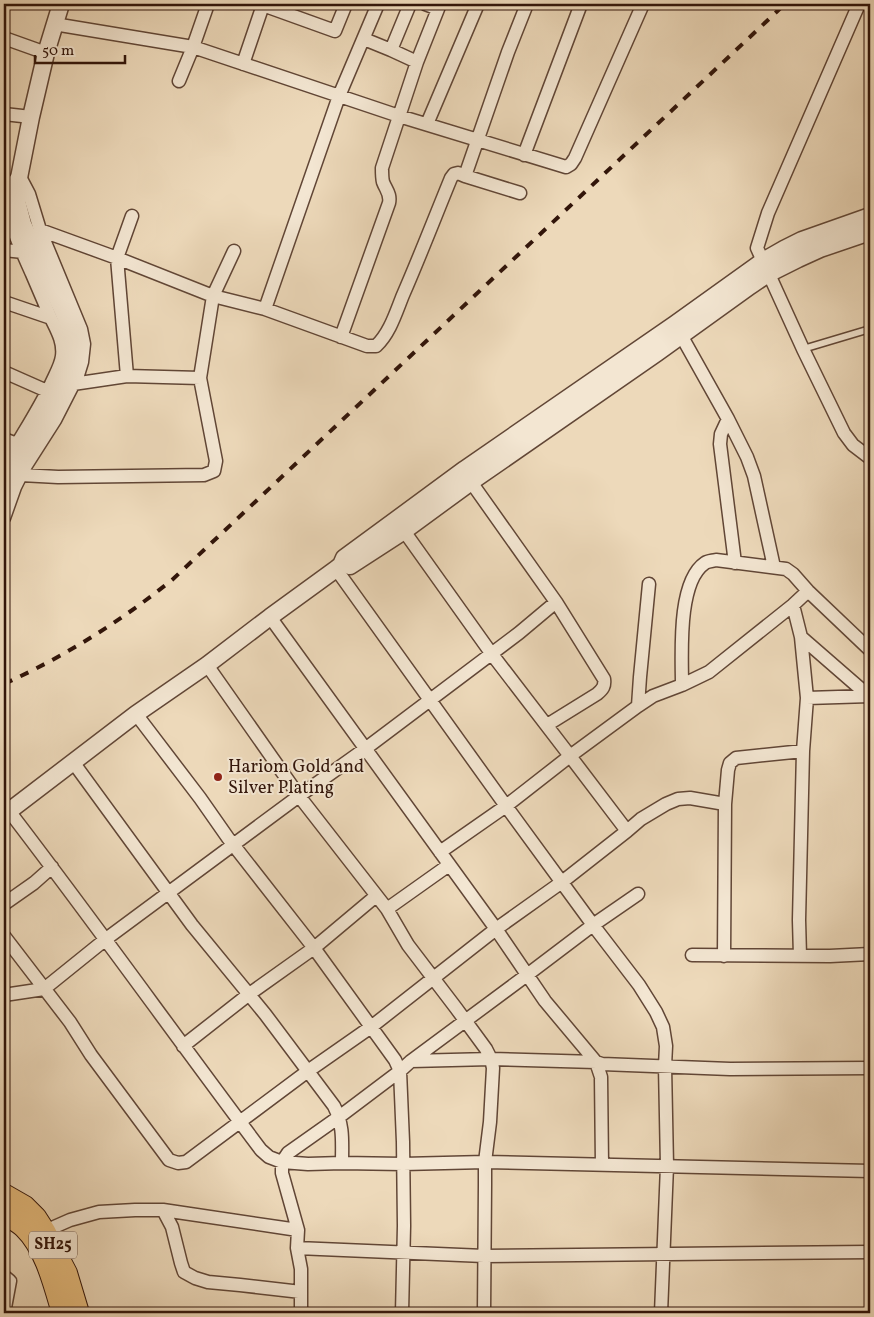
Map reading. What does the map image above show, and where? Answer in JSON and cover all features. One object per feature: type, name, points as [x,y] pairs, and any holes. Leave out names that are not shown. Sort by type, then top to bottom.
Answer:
[{"type":"main road","name":"SH25","points":[[4,1194],[25,1206],[36,1217],[45,1231],[67,1273],[79,1313]]},
{"type":"main road","points":[[4,1215],[24,1228],[37,1246],[50,1275],[62,1313]]},
{"type":"street","points":[[4,467],[47,391],[62,356],[62,343],[58,330],[51,318],[12,223],[8,192],[31,117],[46,53],[61,4]]},
{"type":"street","points":[[179,81],[208,4]]},
{"type":"street","points":[[243,64],[262,4],[336,31],[346,4]]},
{"type":"street","points":[[265,310],[339,96],[378,4]]},
{"type":"street","points":[[391,50],[410,4]]},
{"type":"street","points":[[341,337],[389,203],[390,197],[382,180],[382,168],[417,62],[439,7],[425,4]]},
{"type":"street","points":[[427,124],[478,4]]},
{"type":"street","points":[[465,176],[476,139],[526,4]]},
{"type":"street","points":[[524,155],[581,4]]},
{"type":"street","points":[[54,24],[193,47],[399,116],[566,167],[572,164],[576,158],[643,4]]},
{"type":"street","points":[[859,4],[768,213],[757,248],[803,350],[844,433],[853,445],[870,458]]},
{"type":"street","points":[[4,38],[46,53]]},
{"type":"street","points":[[364,39],[417,62]]},
{"type":"street","points":[[4,114],[31,117]]},
{"type":"street","points":[[40,230],[212,296],[265,310],[368,346],[376,346],[388,329],[454,174],[458,173],[520,192]]},
{"type":"street","points":[[4,490],[16,465],[61,389],[73,361],[74,348],[69,326],[24,224],[17,201],[17,188],[12,180]]},
{"type":"street","points":[[4,518],[21,475],[56,420],[73,384],[82,362],[84,344],[81,328],[40,230],[29,194],[12,180]]},
{"type":"street","points":[[127,376],[117,258],[132,216]]},
{"type":"street","points":[[870,216],[784,248],[750,286],[678,330],[465,469],[344,558],[338,567],[208,665],[136,714],[7,813],[52,867],[183,1046],[261,1150],[269,1157],[282,1162],[308,1164],[485,1162],[870,1171]]},
{"type":"street","points":[[766,268],[798,259],[820,249],[870,232]]},
{"type":"street","points":[[4,250],[23,252]]},
{"type":"street","points":[[21,475],[58,477],[204,475],[214,471],[216,461],[200,378],[212,296],[234,251]]},
{"type":"street","points":[[4,302],[51,318]]},
{"type":"street","points":[[678,330],[747,457],[754,476],[774,567]]},
{"type":"street","points":[[338,567],[350,566],[404,531],[678,330]]},
{"type":"street","points":[[4,372],[47,391]]},
{"type":"street","points":[[73,384],[127,376],[200,378]]},
{"type":"street","points":[[728,419],[721,434],[720,444],[736,563]]},
{"type":"street","points":[[4,439],[17,444]]},
{"type":"street","points":[[471,482],[556,602],[604,679],[603,689],[597,694],[547,725]]},
{"type":"street","points":[[404,531],[491,653],[627,831]]},
{"type":"street","points":[[682,685],[683,614],[692,580],[706,562],[716,560],[786,569],[870,650]]},
{"type":"street","points":[[338,567],[506,806],[639,985],[663,1027],[666,1046],[667,1166],[661,1313]]},
{"type":"street","points":[[638,706],[649,584]]},
{"type":"street","points":[[440,852],[506,806],[638,706],[653,696],[709,672],[808,591]]},
{"type":"street","points":[[4,995],[44,990],[106,939],[365,749],[519,633],[556,602]]},
{"type":"street","points":[[793,604],[801,637],[807,698],[803,751],[799,920],[800,956]]},
{"type":"street","points":[[270,617],[496,929],[545,1001],[596,1062],[601,1077],[602,1165]]},
{"type":"street","points":[[801,637],[870,696]]},
{"type":"street","points":[[208,665],[299,796],[387,909],[408,945],[466,1020],[491,1059],[493,1068],[490,1122],[485,1162],[484,1313]]},
{"type":"street","points":[[807,698],[870,696]]},
{"type":"street","points":[[136,714],[233,845],[314,948],[395,1060],[400,1071],[404,1252],[402,1313]]},
{"type":"street","points":[[724,956],[725,804],[730,763],[736,758],[803,751]]},
{"type":"street","points":[[73,762],[192,926],[265,1014],[334,1106],[340,1117],[342,1129],[342,1163]]},
{"type":"street","points":[[4,936],[70,1022],[91,1055],[169,1160],[178,1163],[186,1162],[308,1071],[371,1027],[496,929],[562,882],[641,818],[678,799],[690,798],[725,804]]},
{"type":"street","points":[[387,909],[449,865]]},
{"type":"street","points":[[4,904],[34,883],[52,867]]},
{"type":"street","points":[[301,1313],[301,1269],[297,1248],[298,1230],[282,1173],[282,1162],[288,1153],[340,1117],[411,1061],[593,925],[638,894]]},
{"type":"street","points":[[183,1046],[248,995],[314,948],[376,896]]},
{"type":"street","points":[[692,955],[830,956],[870,954]]},
{"type":"street","points":[[411,1061],[491,1059],[730,1069],[870,1068]]},
{"type":"street","points":[[45,1231],[70,1220],[99,1212],[135,1210],[164,1210],[298,1230]]},
{"type":"street","points":[[164,1210],[172,1228],[184,1272],[208,1282],[301,1292]]},
{"type":"street","points":[[297,1248],[484,1256],[870,1252]]},
{"type":"street","points":[[4,1276],[10,1282],[4,1313]]},
{"type":"lane","points":[[803,350],[870,329]]},
{"type":"railway","points":[[4,684],[71,650],[112,624],[172,580],[785,4]]},
{"type":"place","name":"Hariom Gold and Silver Plating","points":[[218,777]]}]
